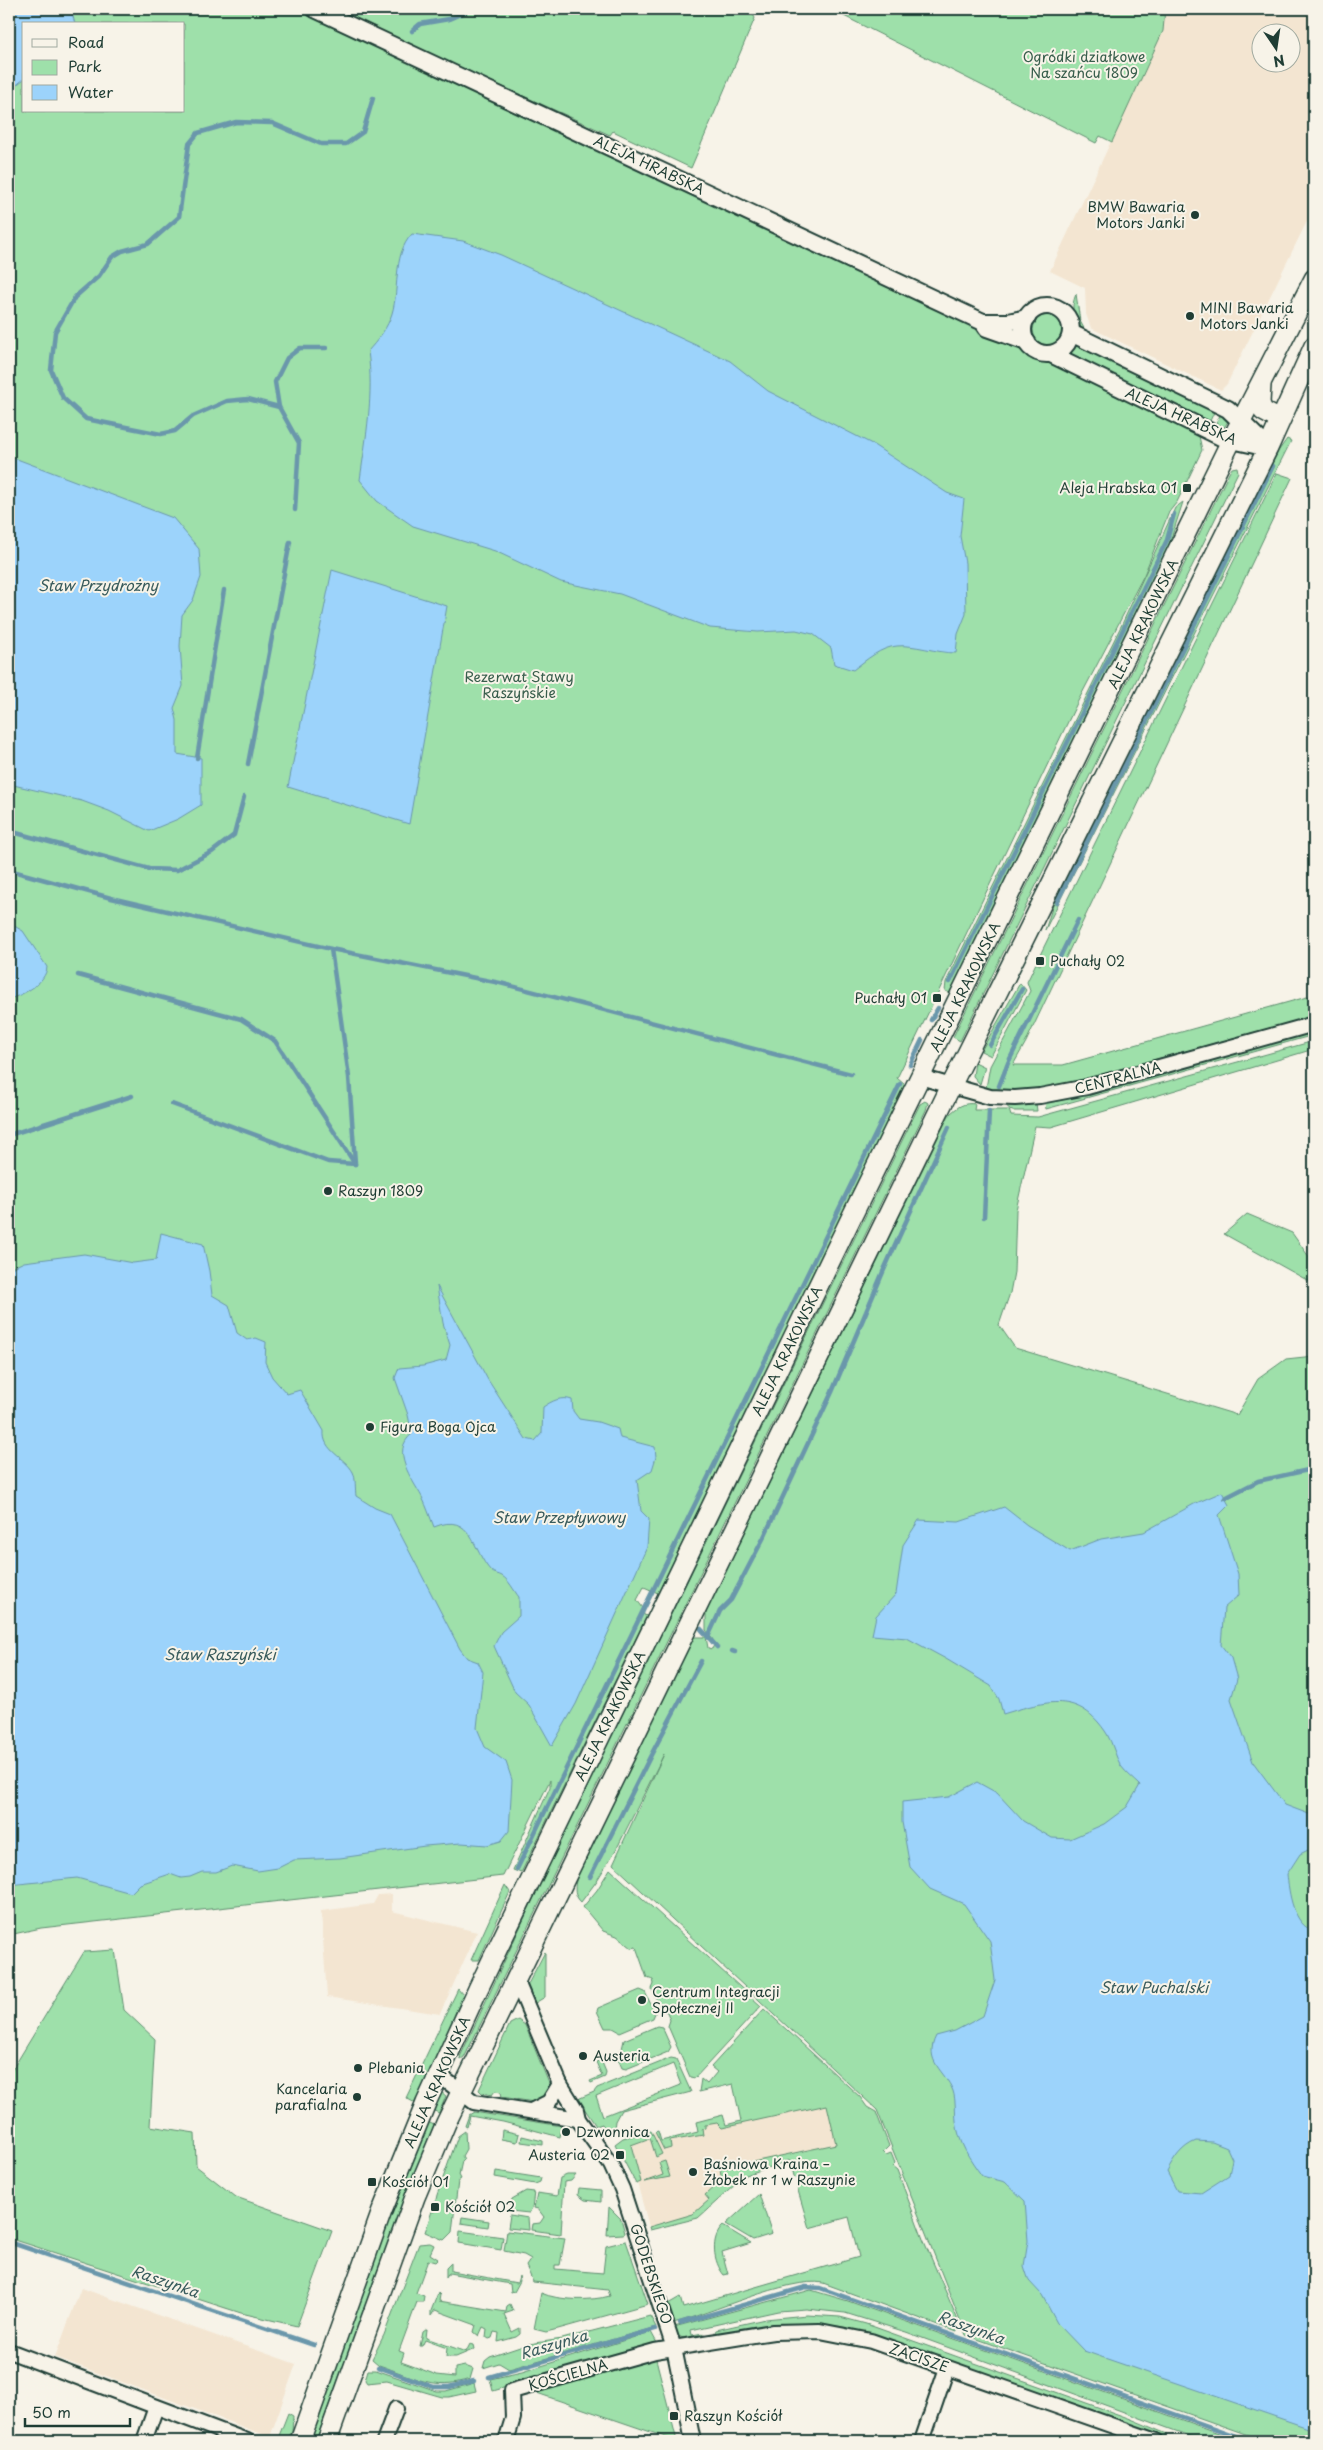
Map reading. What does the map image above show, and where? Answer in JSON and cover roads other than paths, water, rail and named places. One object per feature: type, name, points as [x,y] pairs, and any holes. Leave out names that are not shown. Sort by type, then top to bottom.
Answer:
[{"type":"main road","name":"ALEJA KRAKOWSKA","points":[[300,2441],[382,2211],[439,2075],[526,1887],[920,1077],[1241,422],[1314,279]]},
{"type":"main road","name":"ALEJA KRAKOWSKA","points":[[327,2441],[415,2197],[460,2093],[951,1086],[1268,448],[1314,346]]},
{"type":"main road","points":[[1261,385],[1260,403],[1263,411],[1280,420]]},
{"type":"street","name":"ALEJA HRABSKA","points":[[314,9],[983,322],[993,330],[1027,342]]},
{"type":"street","points":[[1040,307],[1058,308],[1067,316],[1071,333],[1065,346],[1051,354],[1036,351],[1027,342],[1024,329],[1027,318],[1040,307]]},
{"type":"street","name":"ALEJA HRABSKA","points":[[983,322],[1008,322],[1027,318]]},
{"type":"street","name":"ALEJA HRABSKA","points":[[1071,333],[1228,409],[1268,448]]},
{"type":"street","name":"ALEJA HRABSKA","points":[[1051,354],[1232,441],[1268,448]]},
{"type":"street","name":"CENTRALNA","points":[[920,1077],[994,1097],[1024,1098],[1050,1095],[1097,1084],[1314,1024]]},
{"type":"street","name":"GODEBSKIEGO","points":[[515,1977],[560,2084],[576,2110],[578,2119],[611,2166],[622,2188],[674,2348],[693,2441]]},
{"type":"street","points":[[439,2075],[474,2102],[578,2119]]},
{"type":"street","points":[[531,2111],[549,2102],[560,2084]]},
{"type":"street","name":"ZACISZE","points":[[674,2348],[773,2332],[820,2331],[856,2337],[947,2368],[1113,2434],[1156,2441]]},
{"type":"street","name":"KOŚCIELNA","points":[[506,2441],[513,2418],[512,2391],[651,2352],[674,2348]]},
{"type":"street","points":[[9,2351],[247,2441]]},
{"type":"street","points":[[922,2441],[947,2368]]},
{"type":"street","points":[[144,2441],[156,2407]]},
{"type":"street","points":[[384,2441],[396,2410]]},
{"type":"water","points":[[9,9],[71,9],[74,22],[22,22],[22,81],[9,91]]},
{"type":"water","points":[[412,234],[463,241],[501,255],[730,361],[768,391],[872,444],[947,493],[964,499],[960,536],[965,563],[966,614],[958,634],[956,653],[910,646],[891,647],[874,655],[853,670],[834,664],[831,648],[813,634],[796,630],[758,632],[710,628],[620,594],[561,582],[495,551],[413,526],[377,501],[360,480],[370,400],[368,351],[386,328],[390,319],[401,253],[405,243]]},
{"type":"water","name":"Staw Przydrożny","points":[[9,456],[173,518],[199,549],[201,577],[193,600],[182,615],[180,646],[183,686],[174,708],[177,720],[177,754],[201,758],[201,805],[178,819],[149,831],[109,811],[82,801],[9,784]]},
{"type":"water","points":[[332,570],[447,606],[409,824],[288,787]]},
{"type":"water","points":[[9,923],[23,931],[47,967],[46,973],[38,983],[21,995],[9,999]]},
{"type":"water","name":"Staw Raszyński","points":[[161,1233],[203,1244],[212,1295],[229,1305],[237,1333],[247,1340],[256,1338],[266,1342],[265,1362],[272,1377],[287,1394],[300,1390],[324,1431],[324,1438],[330,1449],[353,1472],[356,1496],[375,1508],[390,1514],[460,1649],[467,1658],[478,1662],[483,1672],[477,1728],[485,1747],[506,1762],[512,1780],[509,1831],[501,1841],[487,1845],[461,1843],[340,1858],[294,1860],[278,1868],[258,1871],[232,1866],[216,1872],[202,1872],[190,1877],[181,1878],[170,1874],[140,1884],[131,1893],[77,1878],[9,1885],[9,1269],[24,1262],[84,1254],[133,1263],[156,1260]]},
{"type":"water","name":"Staw Przepływowy","points":[[437,1286],[488,1380],[526,1439],[535,1441],[542,1433],[543,1407],[553,1401],[564,1399],[572,1400],[573,1411],[579,1419],[598,1422],[618,1429],[620,1438],[655,1447],[656,1457],[652,1470],[637,1480],[641,1511],[649,1519],[647,1547],[576,1704],[552,1746],[529,1705],[515,1692],[494,1646],[501,1632],[519,1616],[519,1597],[505,1578],[491,1571],[470,1535],[464,1529],[457,1524],[447,1523],[434,1527],[403,1457],[403,1448],[412,1434],[408,1415],[395,1378],[399,1368],[423,1366],[446,1360],[450,1345],[443,1323]]},
{"type":"water","name":"Staw Puchalski","points":[[1222,1492],[1229,1505],[1219,1515],[1238,1574],[1239,1595],[1224,1608],[1221,1645],[1231,1658],[1237,1679],[1231,1699],[1253,1762],[1285,1805],[1314,1816],[1314,1847],[1300,1854],[1287,1874],[1293,1907],[1301,1922],[1307,1928],[1314,1931],[1314,2430],[1084,2351],[1057,2323],[1042,2295],[1029,2281],[1024,2266],[1028,2241],[1025,2201],[1005,2182],[982,2176],[969,2157],[957,2129],[953,2091],[932,2053],[936,2036],[955,2031],[983,2016],[995,1980],[990,1941],[964,1904],[930,1889],[910,1867],[902,1822],[902,1802],[949,1797],[977,1782],[997,1793],[1023,1821],[1052,1838],[1070,1839],[1104,1824],[1127,1807],[1140,1785],[1121,1766],[1107,1734],[1085,1710],[1073,1705],[1047,1703],[1003,1714],[999,1699],[991,1686],[907,1638],[872,1635],[876,1616],[896,1594],[903,1545],[919,1520],[959,1522],[1004,1507],[1027,1525],[1070,1551],[1101,1539],[1144,1532],[1194,1504]],"holes":[[[1196,2141],[1212,2142],[1227,2148],[1232,2159],[1229,2175],[1201,2193],[1177,2191],[1167,2172],[1175,2158],[1182,2150]]]},
{"type":"waterway","points":[[412,31],[420,24],[449,19],[472,9]]},
{"type":"waterway","points":[[279,407],[248,399],[227,401],[193,416],[175,431],[161,434],[86,419],[63,398],[51,370],[55,332],[75,297],[99,276],[112,257],[122,251],[148,244],[179,217],[189,144],[198,133],[236,122],[272,123],[321,144],[346,144],[363,132],[373,98]]},
{"type":"waterway","points":[[295,510],[299,443],[279,407],[275,382],[287,358],[300,348],[326,348]]},
{"type":"waterway","points":[[1057,902],[1273,466]]},
{"type":"waterway","points":[[950,982],[1167,540],[1174,514]]},
{"type":"waterway","points":[[248,764],[290,542]]},
{"type":"waterway","points":[[197,758],[224,590]]},
{"type":"waterway","points":[[9,831],[149,869],[177,870],[212,852],[234,835],[244,797]]},
{"type":"waterway","points":[[9,870],[111,898],[331,949],[500,983],[851,1074]]},
{"type":"waterway","points":[[999,1086],[1008,1063],[1078,920]]},
{"type":"waterway","points":[[331,949],[349,1077],[355,1163]]},
{"type":"waterway","points":[[78,975],[241,1019],[275,1041],[355,1164]]},
{"type":"waterway","points":[[990,1045],[1022,989]]},
{"type":"waterway","points":[[931,1020],[938,1008]]},
{"type":"waterway","points":[[910,1065],[922,1040]]},
{"type":"waterway","points":[[517,1869],[900,1084]]},
{"type":"waterway","points":[[9,1135],[132,1096]]},
{"type":"waterway","points":[[172,1104],[328,1162],[355,1164]]},
{"type":"waterway","points":[[984,1217],[989,1111]]},
{"type":"waterway","points":[[708,1637],[720,1611],[731,1600],[764,1537],[832,1392],[883,1272],[949,1127]]},
{"type":"waterway","points":[[1225,1498],[1258,1481],[1308,1470]]},
{"type":"waterway","points":[[701,1629],[717,1647]]},
{"type":"waterway","points":[[590,1877],[651,1755],[701,1661]]},
{"type":"waterway","name":"Raszynka","points":[[9,2242],[314,2345]]},
{"type":"waterway","name":"Raszynka","points":[[680,2323],[806,2287],[820,2288],[1250,2441]]},
{"type":"waterway","name":"Raszynka","points":[[489,2377],[655,2329]]},
{"type":"waterway","name":"Raszynka","points":[[378,2367],[434,2387],[449,2387],[474,2381]]},
{"type":"place","name":"BMW Bawaria Motors Janki","points":[[1195,215]]},
{"type":"place","name":"MINI Bawaria Motors Janki","points":[[1190,316]]},
{"type":"place","name":"Aleja Hrabska 01","points":[[1187,488]]},
{"type":"place","name":"Puchały 02","points":[[1040,961]]},
{"type":"place","name":"Puchały 01","points":[[937,998]]},
{"type":"place","name":"Raszyn 1809","points":[[328,1191]]},
{"type":"place","name":"Figura Boga Ojca","points":[[370,1427]]},
{"type":"place","name":"Centrum Integracji Społecznej II","points":[[642,2000]]},
{"type":"place","name":"Austeria","points":[[583,2056]]},
{"type":"place","name":"Plebania","points":[[358,2068]]},
{"type":"place","name":"Kancelaria parafialna","points":[[357,2097]]},
{"type":"place","name":"Dzwonnica","points":[[566,2132]]},
{"type":"place","name":"Austeria 02","points":[[620,2155]]},
{"type":"place","name":"Baśniowa Kraina – Żłobek nr 1 w Raszynie","points":[[693,2172]]},
{"type":"place","name":"Kościół 01","points":[[372,2182]]},
{"type":"place","name":"Kościół 02","points":[[435,2207]]},
{"type":"place","name":"Raszyn Kościół","points":[[674,2416]]},
{"type":"park label","name":"Ogródki działkowe Na szańcu 1809","points":[[1084,66]]},
{"type":"park label","name":"Rezerwat Stawy Raszyńskie","points":[[519,686]]}]
